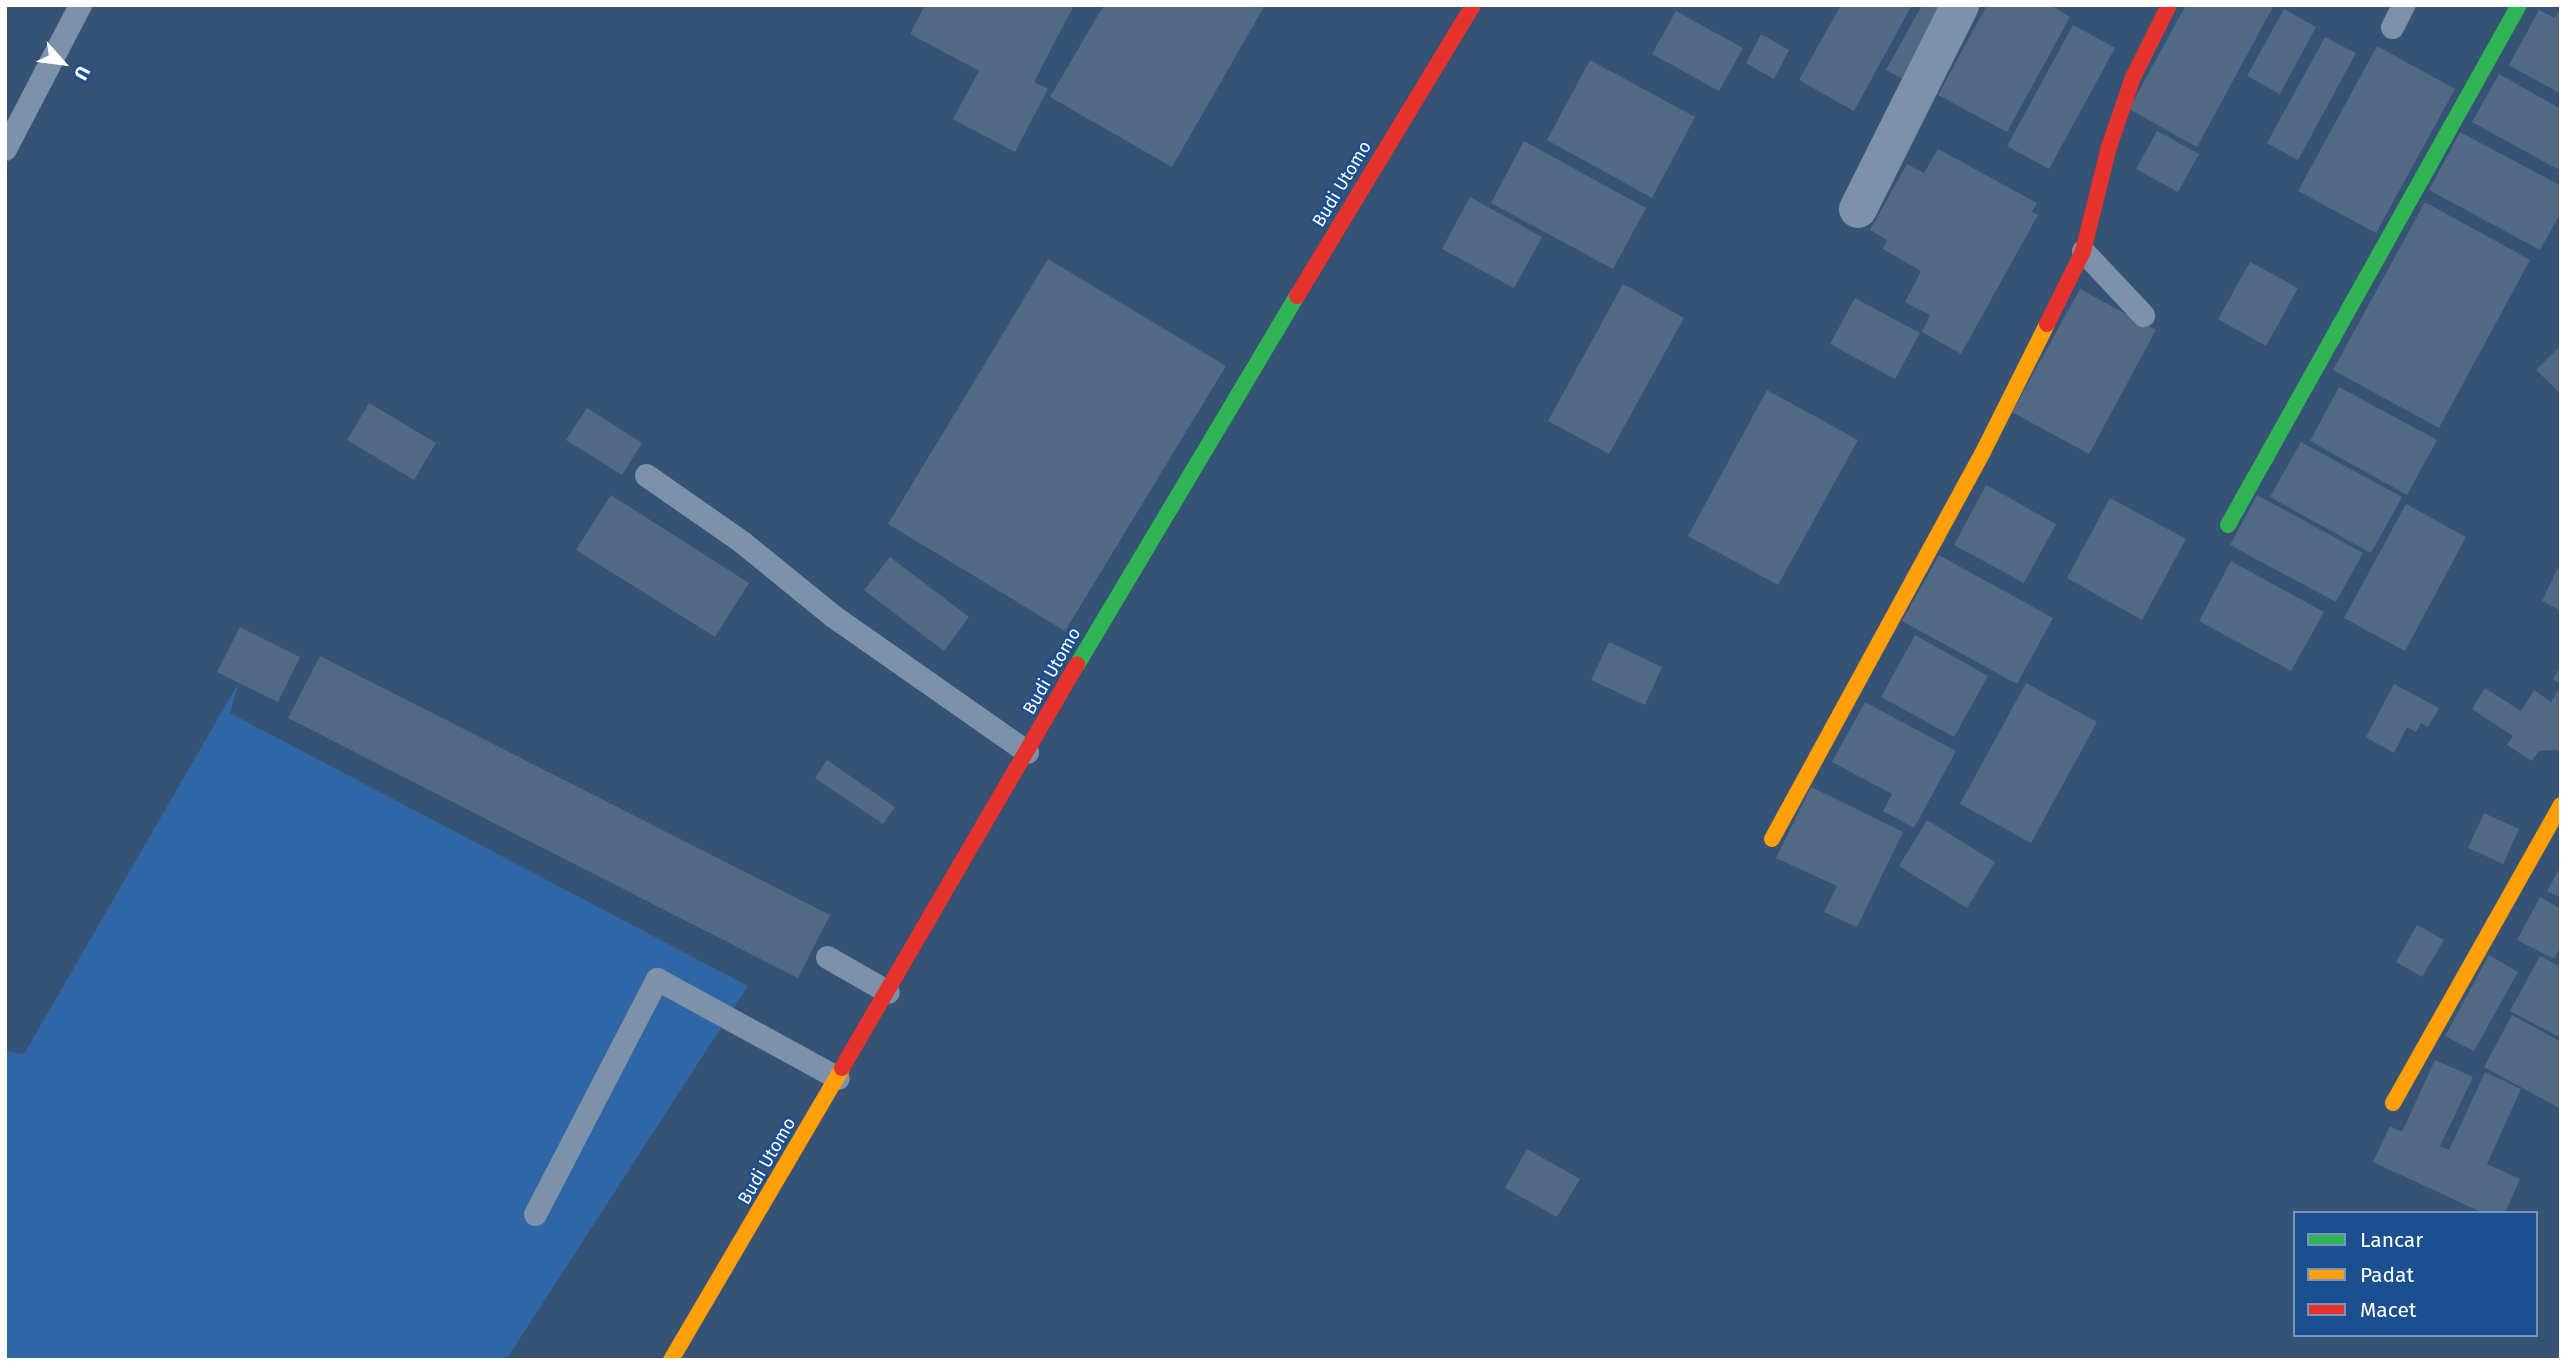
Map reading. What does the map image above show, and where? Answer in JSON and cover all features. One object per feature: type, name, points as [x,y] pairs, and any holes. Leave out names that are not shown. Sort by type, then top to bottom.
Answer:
[{"type":"street","name":"Budi Utomo","points":[[671,1360],[1186,479],[1473,5]]},
{"type":"street","points":[[1858,209],[1960,5]]},
{"type":"street","points":[[1772,839],[1982,454],[2083,251],[2109,148],[2133,77],[2169,5]]},
{"type":"street","points":[[2228,525],[2519,5]]},
{"type":"street","points":[[2393,1103],[2561,805]]},
{"type":"lane","points":[[5,149],[80,5]]},
{"type":"lane","points":[[2392,27],[2403,5]]},
{"type":"lane","points":[[2083,251],[2143,315]]},
{"type":"lane","points":[[646,475],[742,542],[833,616],[1027,752]]},
{"type":"lane","points":[[827,957],[888,992]]},
{"type":"lane","points":[[535,1214],[657,979],[838,1077]]},
{"type":"shaded area","points":[[239,682],[230,713],[748,986],[506,1360],[5,1360],[5,1051],[24,1054]]},
{"type":"building","points":[[925,5],[1074,5],[1034,82],[1048,89],[1015,152],[953,119],[979,71],[910,34]]},
{"type":"building","points":[[1104,5],[1265,5],[1172,167],[1050,97]]},
{"type":"building","points":[[1841,5],[1912,5],[1854,111],[1799,80]]},
{"type":"building","points":[[1922,5],[1953,5],[1910,83],[1886,70]]},
{"type":"building","points":[[1987,5],[2050,5],[2070,17],[2007,132],[1938,95]]},
{"type":"building","points":[[2186,5],[2274,5],[2197,147],[2129,109]]},
{"type":"building","points":[[2561,7],[2561,94],[2509,65],[2539,10],[2555,18]]},
{"type":"building","points":[[2284,9],[2316,27],[2280,94],[2247,76]]},
{"type":"building","points":[[1676,11],[1743,48],[1719,91],[1652,54]]},
{"type":"building","points":[[2073,25],[2115,48],[2049,169],[2007,146]]},
{"type":"building","points":[[1761,34],[1789,50],[1774,79],[1746,63]]},
{"type":"building","points":[[2325,37],[2356,53],[2298,160],[2267,143]]},
{"type":"building","points":[[2377,46],[2455,89],[2376,233],[2298,191]]},
{"type":"building","points":[[1590,60],[1695,117],[1652,198],[1547,140]]},
{"type":"building","points":[[2499,74],[2561,109],[2561,171],[2472,122]]},
{"type":"building","points":[[2157,131],[2199,154],[2178,192],[2136,169]]},
{"type":"building","points":[[2460,132],[2561,186],[2561,212],[2540,250],[2429,190]]},
{"type":"building","points":[[1524,141],[1646,208],[1613,269],[1491,203]]},
{"type":"building","points":[[1938,149],[2037,203],[2032,212],[2038,215],[1961,354],[1922,332],[1930,315],[1905,302],[1921,271],[1883,249],[1887,240],[1870,230],[1907,164],[1924,173]]},
{"type":"building","points":[[1470,197],[1542,237],[1514,288],[1442,249]]},
{"type":"building","points":[[2425,202],[2530,260],[2439,428],[2333,370]]},
{"type":"building","points":[[1048,259],[1226,366],[1065,631],[888,524]]},
{"type":"building","points":[[2250,262],[2298,288],[2266,346],[2218,319]]},
{"type":"building","points":[[1623,284],[1684,318],[1609,454],[1548,421]]},
{"type":"building","points":[[2080,289],[2156,330],[2089,454],[2012,412]]},
{"type":"building","points":[[1855,298],[1920,333],[1895,379],[1830,344]]},
{"type":"building","points":[[2561,345],[2561,394],[2536,370]]},
{"type":"building","points":[[2339,387],[2437,440],[2407,495],[2310,441]]},
{"type":"building","points":[[1767,390],[1858,440],[1778,585],[1688,536]]},
{"type":"building","points":[[369,403],[436,443],[414,480],[347,440]]},
{"type":"building","points":[[587,408],[642,443],[622,475],[566,440]]},
{"type":"building","points":[[2301,442],[2402,497],[2371,553],[2270,497]]},
{"type":"building","points":[[1986,485],[2056,524],[2024,583],[1954,545]]},
{"type":"building","points":[[611,495],[749,583],[715,637],[576,550]]},
{"type":"building","points":[[2257,495],[2363,553],[2336,602],[2230,545]]},
{"type":"building","points":[[2110,498],[2186,539],[2142,620],[2067,578]]},
{"type":"building","points":[[2406,504],[2466,537],[2405,651],[2344,618]]},
{"type":"building","points":[[1939,555],[2053,618],[2017,684],[1902,621]]},
{"type":"building","points":[[890,557],[969,617],[944,651],[864,590]]},
{"type":"building","points":[[2231,561],[2324,612],[2291,671],[2199,621]]},
{"type":"building","points":[[2558,568],[2561,570],[2561,611],[2542,601]]},
{"type":"building","points":[[240,627],[300,657],[278,702],[217,672]]},
{"type":"building","points":[[1915,635],[1988,676],[1954,737],[1881,697]]},
{"type":"building","points":[[1609,642],[1662,667],[1645,705],[1591,680]]},
{"type":"building","points":[[320,656],[830,915],[798,978],[288,718]]},
{"type":"building","points":[[2561,665],[2561,684],[2553,679]]},
{"type":"building","points":[[2026,683],[2097,722],[2031,843],[1960,804]]},
{"type":"building","points":[[2394,684],[2439,708],[2428,727],[2421,723],[2416,732],[2407,727],[2394,753],[2366,737]]},
{"type":"building","points":[[2561,686],[2561,750],[2539,751],[2532,761],[2507,745],[2513,736],[2472,709],[2485,688],[2521,711],[2534,690],[2551,702]]},
{"type":"building","points":[[1865,702],[1956,751],[1914,828],[1883,811],[1892,794],[1832,762]]},
{"type":"building","points":[[827,760],[895,807],[883,824],[815,778]]},
{"type":"building","points":[[1811,787],[1903,832],[1857,927],[1824,912],[1837,886],[1776,858]]},
{"type":"building","points":[[2484,813],[2519,829],[2503,864],[2468,848]]},
{"type":"building","points":[[1927,820],[1995,862],[1967,908],[1899,866]]},
{"type":"building","points":[[2561,866],[2561,898],[2547,891]]},
{"type":"building","points":[[2540,897],[2561,909],[2561,946],[2554,959],[2517,940]]},
{"type":"building","points":[[2417,925],[2444,940],[2422,977],[2396,962]]},
{"type":"building","points":[[2489,955],[2518,972],[2474,1051],[2445,1036]]},
{"type":"building","points":[[2540,956],[2561,967],[2561,1038],[2510,1011]]},
{"type":"building","points":[[2512,1015],[2561,1042],[2561,1109],[2484,1067]]},
{"type":"building","points":[[2435,1060],[2473,1077],[2440,1146],[2449,1150],[2485,1072],[2521,1089],[2487,1164],[2520,1179],[2506,1211],[2479,1211],[2373,1162],[2390,1126],[2402,1132]]},
{"type":"building","points":[[1527,1149],[1580,1179],[1557,1217],[1505,1188]]},
{"type":"traffic: fast","points":[[2228,525],[2519,5]]},
{"type":"traffic: fast","points":[[1077,665],[1297,296]]},
{"type":"traffic: slow","points":[[1772,839],[1982,454],[2047,324]]},
{"type":"traffic: slow","points":[[2393,1103],[2561,805]]},
{"type":"traffic: slow","points":[[671,1360],[842,1068]]},
{"type":"traffic: jam","points":[[1297,296],[1473,5]]},
{"type":"traffic: jam","points":[[2047,324],[2083,251],[2109,147],[2133,77],[2169,5]]},
{"type":"traffic: jam","points":[[842,1068],[1077,665]]}]
